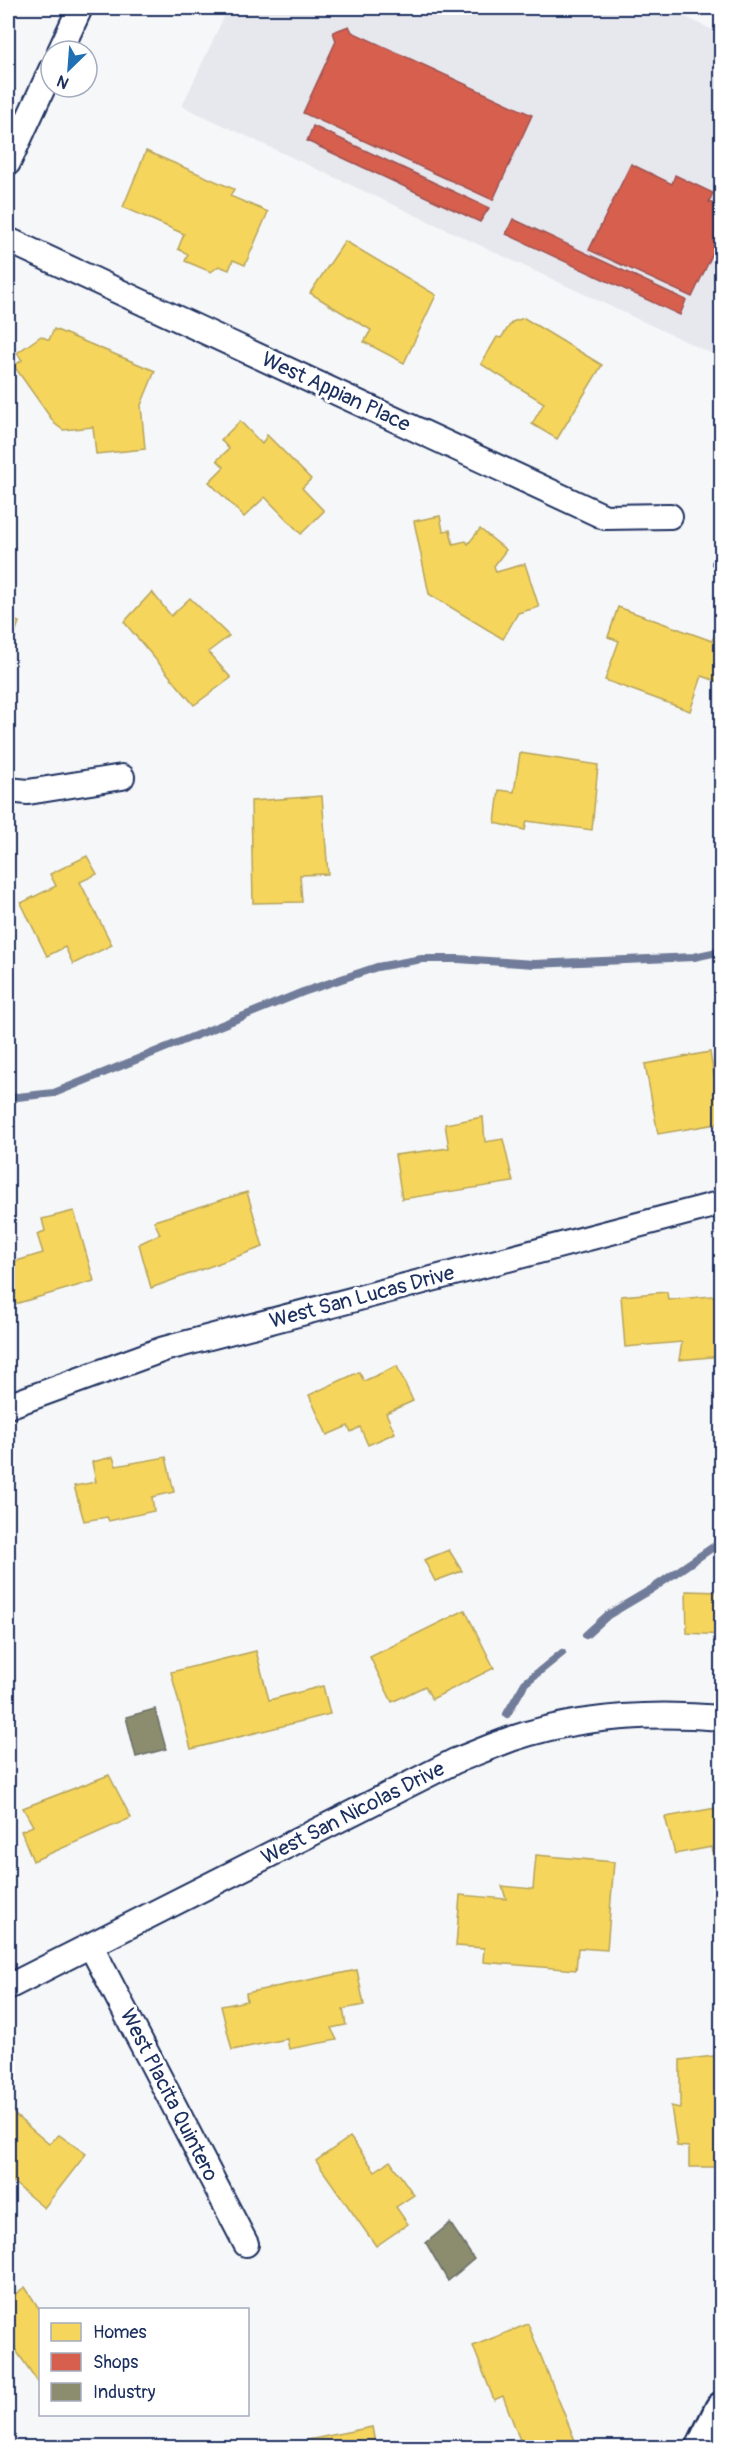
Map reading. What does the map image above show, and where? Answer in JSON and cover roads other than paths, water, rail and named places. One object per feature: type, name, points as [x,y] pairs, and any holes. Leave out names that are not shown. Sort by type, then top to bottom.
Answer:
[{"type":"main road","points":[[704,2448],[722,2409]]},
{"type":"street","points":[[66,39],[80,8]]},
{"type":"street","points":[[8,163],[39,96]]},
{"type":"street","name":"West Appian Place","points":[[8,240],[605,517],[670,516]]},
{"type":"street","points":[[8,790],[28,792],[122,777]]},
{"type":"street","name":"West San Lucas Drive","points":[[8,1406],[164,1349],[722,1203]]},
{"type":"street","name":"West San Nicolas Drive","points":[[8,1987],[455,1761],[512,1739],[573,1724],[633,1716],[722,1718]]},
{"type":"street","name":"West Placita Quintero","points":[[91,1946],[246,2244]]},
{"type":"waterway","points":[[715,563],[722,566]]},
{"type":"waterway","points":[[8,1098],[54,1093],[303,992],[377,967],[422,959],[534,964],[694,957],[722,951]]},
{"type":"waterway","points":[[586,1635],[608,1615],[652,1589],[722,1541]]},
{"type":"waterway","points":[[507,1714],[525,1683],[562,1653]]}]
